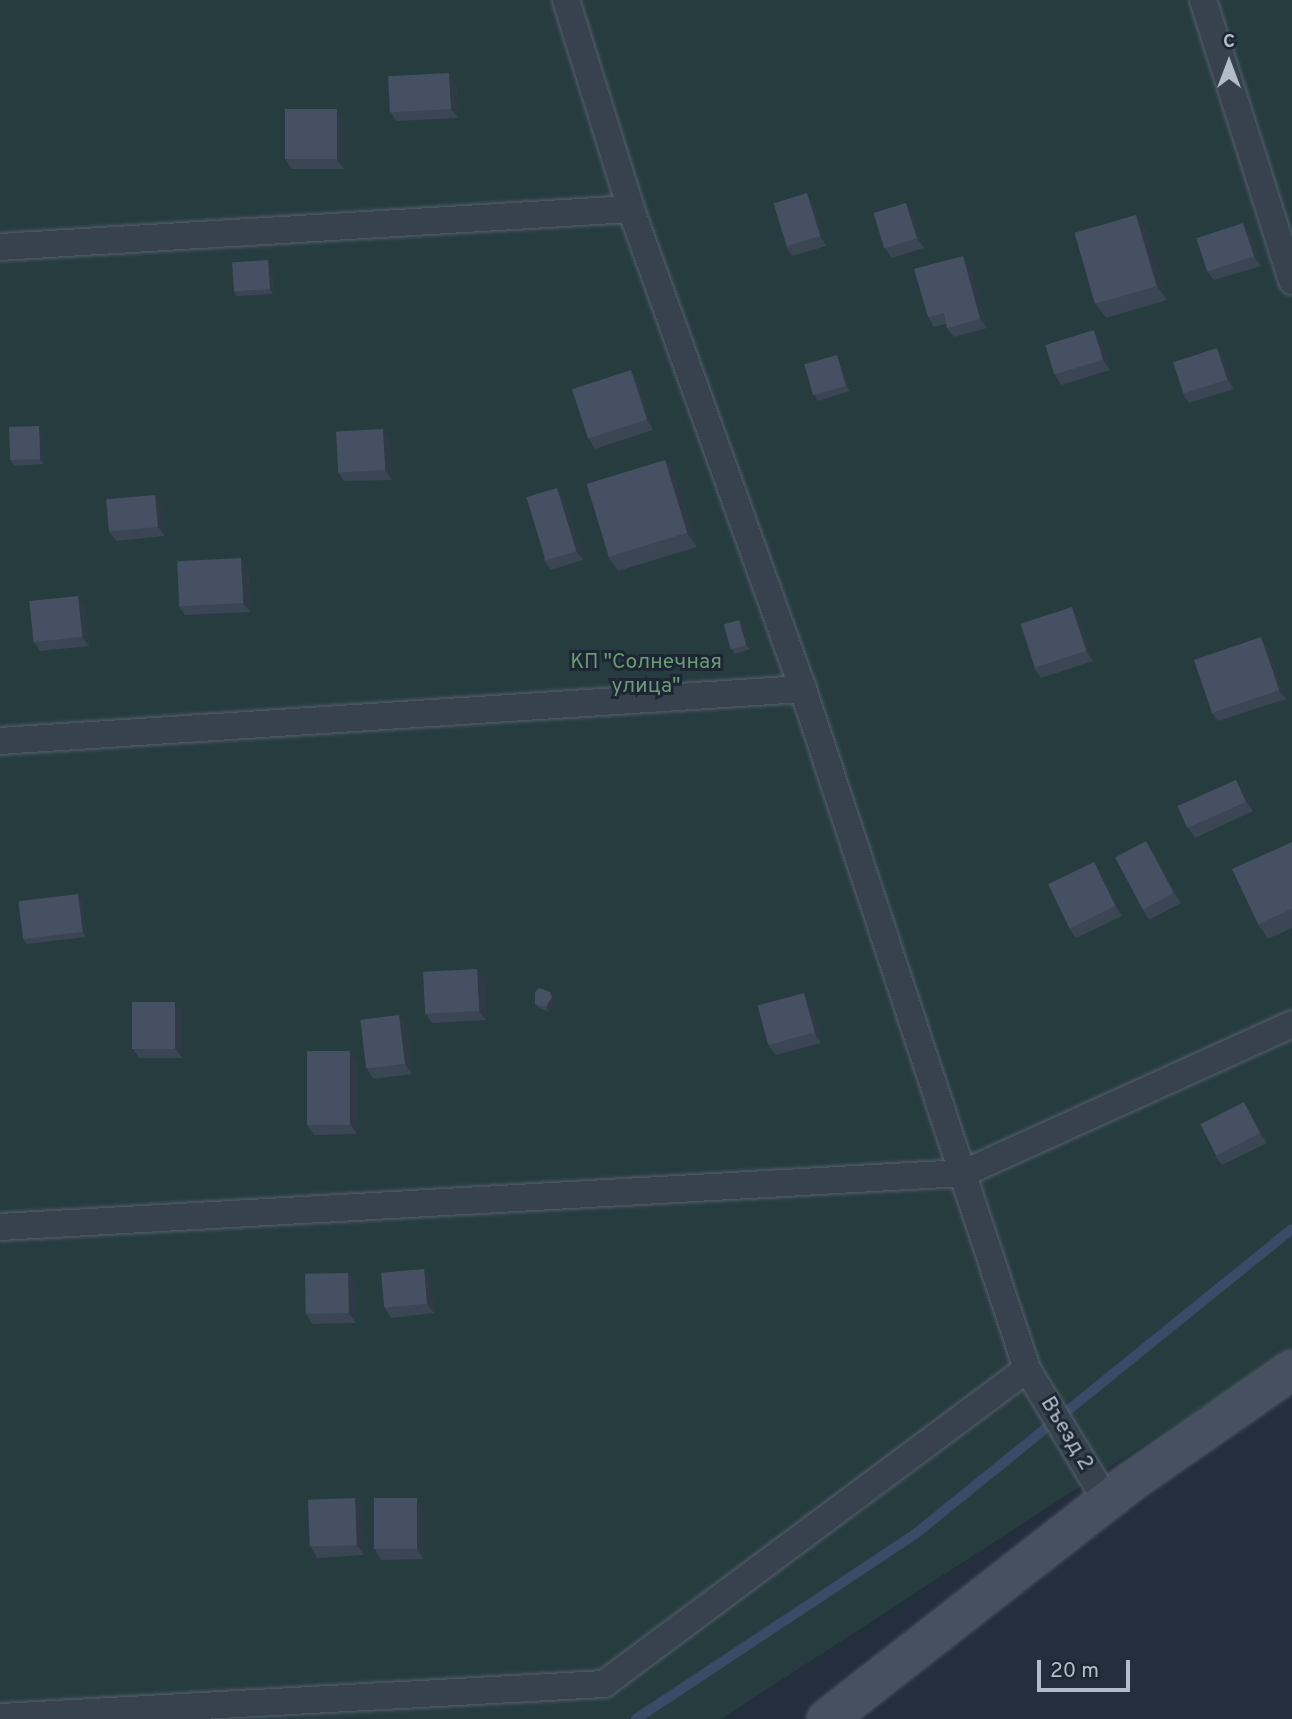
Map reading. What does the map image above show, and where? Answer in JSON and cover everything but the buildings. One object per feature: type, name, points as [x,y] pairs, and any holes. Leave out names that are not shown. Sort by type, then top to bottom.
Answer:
[{"type":"main road","points":[[826,1719],[1106,1500],[1292,1369]]},
{"type":"street","name":"Въезд 2","points":[[566,0],[631,209],[803,689],[1027,1368],[1106,1500]]},
{"type":"street","points":[[1203,0],[1292,281]]},
{"type":"street","points":[[0,247],[631,209]]},
{"type":"street","points":[[0,741],[803,689]]},
{"type":"street","points":[[0,1227],[964,1173],[1292,1024]]},
{"type":"street","points":[[0,1717],[604,1684],[1027,1368]]},
{"type":"green space","name":"КП \"Солнечная улица\"","points":[[0,0],[1292,0],[1292,1349],[721,1719],[0,1719]]},
{"type":"waterway","points":[[636,1719],[914,1535],[1292,1229]]}]
